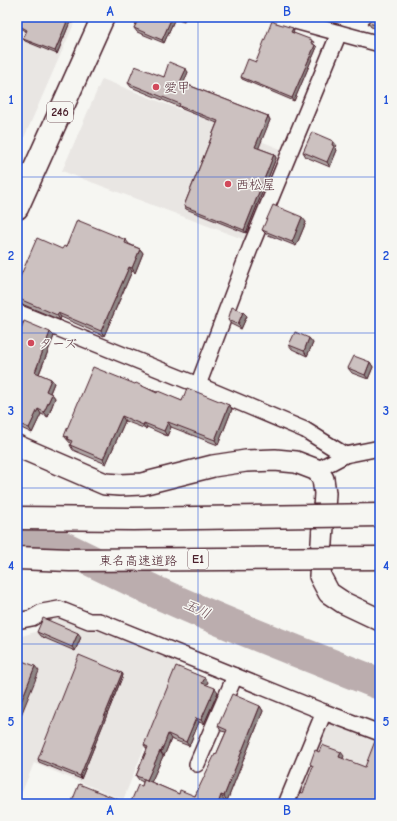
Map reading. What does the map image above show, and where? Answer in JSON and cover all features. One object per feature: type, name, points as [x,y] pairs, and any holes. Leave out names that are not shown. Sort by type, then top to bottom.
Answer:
[{"type":"highway","name":"246","points":[[17,208],[103,17]]},
{"type":"highway","points":[[17,518],[133,519],[380,515]]},
{"type":"highway","name":"東名高速道路","points":[[17,558],[93,560],[380,558]]},
{"type":"street","points":[[280,17],[380,44]]},
{"type":"street","points":[[198,385],[250,246],[339,33]]},
{"type":"street","points":[[17,312],[305,430],[345,455]]},
{"type":"street","points":[[17,446],[105,484],[142,484],[213,466],[246,461],[275,460],[296,462],[317,470],[323,479],[325,493],[320,576],[329,593],[344,603],[380,620]]},
{"type":"street","points":[[317,470],[345,455],[380,448]]},
{"type":"street","points":[[17,621],[32,618],[42,612],[59,609],[89,621],[99,621],[324,712],[380,733]]},
{"type":"street","points":[[197,764],[235,676]]},
{"type":"street","points":[[286,804],[324,712]]},
{"type":"shaded area","points":[[17,17],[77,17],[20,147],[17,146]]},
{"type":"shaded area","points":[[102,79],[286,151],[248,241],[62,171]]},
{"type":"shaded area","points":[[55,616],[91,629],[98,628],[180,660],[123,800],[34,763],[17,804],[17,634],[22,636],[38,631],[43,622]]},
{"type":"shaded area","points":[[326,722],[380,741],[380,804],[292,804]]},
{"type":"building","points":[[22,17],[72,17],[71,20],[68,19],[55,51],[23,39],[27,30],[18,25]]},
{"type":"building","points":[[135,17],[172,17],[162,40],[134,28],[137,22],[134,21]]},
{"type":"building","points":[[373,17],[380,17],[380,26],[368,23]]},
{"type":"building","points":[[272,21],[293,28],[291,32],[312,40],[311,43],[315,45],[292,98],[241,77],[248,59],[256,62]]},
{"type":"building","points":[[169,62],[186,69],[180,82],[268,116],[255,147],[274,154],[244,230],[184,206],[218,121],[179,106],[180,104],[128,83],[135,66],[164,77]]},
{"type":"building","points":[[312,132],[333,141],[332,145],[334,146],[327,162],[303,152]]},
{"type":"building","points":[[273,205],[302,217],[292,242],[262,230]]},
{"type":"building","points":[[77,220],[126,240],[125,243],[140,249],[132,268],[129,267],[101,331],[17,298],[17,284],[37,238],[62,249],[64,246],[66,247]]},
{"type":"building","points":[[232,307],[243,312],[238,324],[228,320]]},
{"type":"building","points":[[24,321],[50,332],[35,372],[51,379],[46,391],[52,394],[44,412],[38,409],[29,428],[17,423],[17,339]]},
{"type":"building","points":[[295,332],[309,338],[304,351],[289,345]]},
{"type":"building","points":[[354,356],[370,362],[365,375],[348,368]]},
{"type":"building","points":[[93,367],[135,384],[136,383],[157,393],[158,391],[182,401],[187,388],[229,405],[215,440],[168,422],[164,431],[144,423],[143,425],[122,416],[103,459],[70,445],[72,441],[67,439],[68,437],[64,436]]},
{"type":"building","points":[[43,618],[78,633],[72,647],[37,632]]},
{"type":"building","points":[[79,655],[122,673],[80,776],[38,759]]},
{"type":"building","points":[[17,659],[35,666],[17,712]]},
{"type":"building","points":[[176,666],[205,678],[202,683],[215,688],[201,720],[196,718],[186,742],[168,734],[147,780],[136,776],[148,747],[144,745]]},
{"type":"building","points":[[232,694],[260,706],[224,796],[221,795],[218,804],[130,804],[138,785],[142,786],[144,779],[179,794],[180,790],[195,796],[227,730],[218,726]]},
{"type":"building","points":[[375,741],[380,743],[380,804],[296,804],[300,792],[303,793],[313,766],[310,764],[315,750],[319,752],[322,745],[341,752],[339,757],[365,767]]},
{"type":"building","points":[[79,784],[129,804],[71,804]]},
{"type":"waterway","name":"玉川","points":[[17,525],[156,592],[239,628],[380,684]]},
{"type":"place","name":"愛甲","points":[[156,87]]},
{"type":"place","name":"西松屋","points":[[228,184]]},
{"type":"place","name":"ターズ","points":[[31,343]]}]
